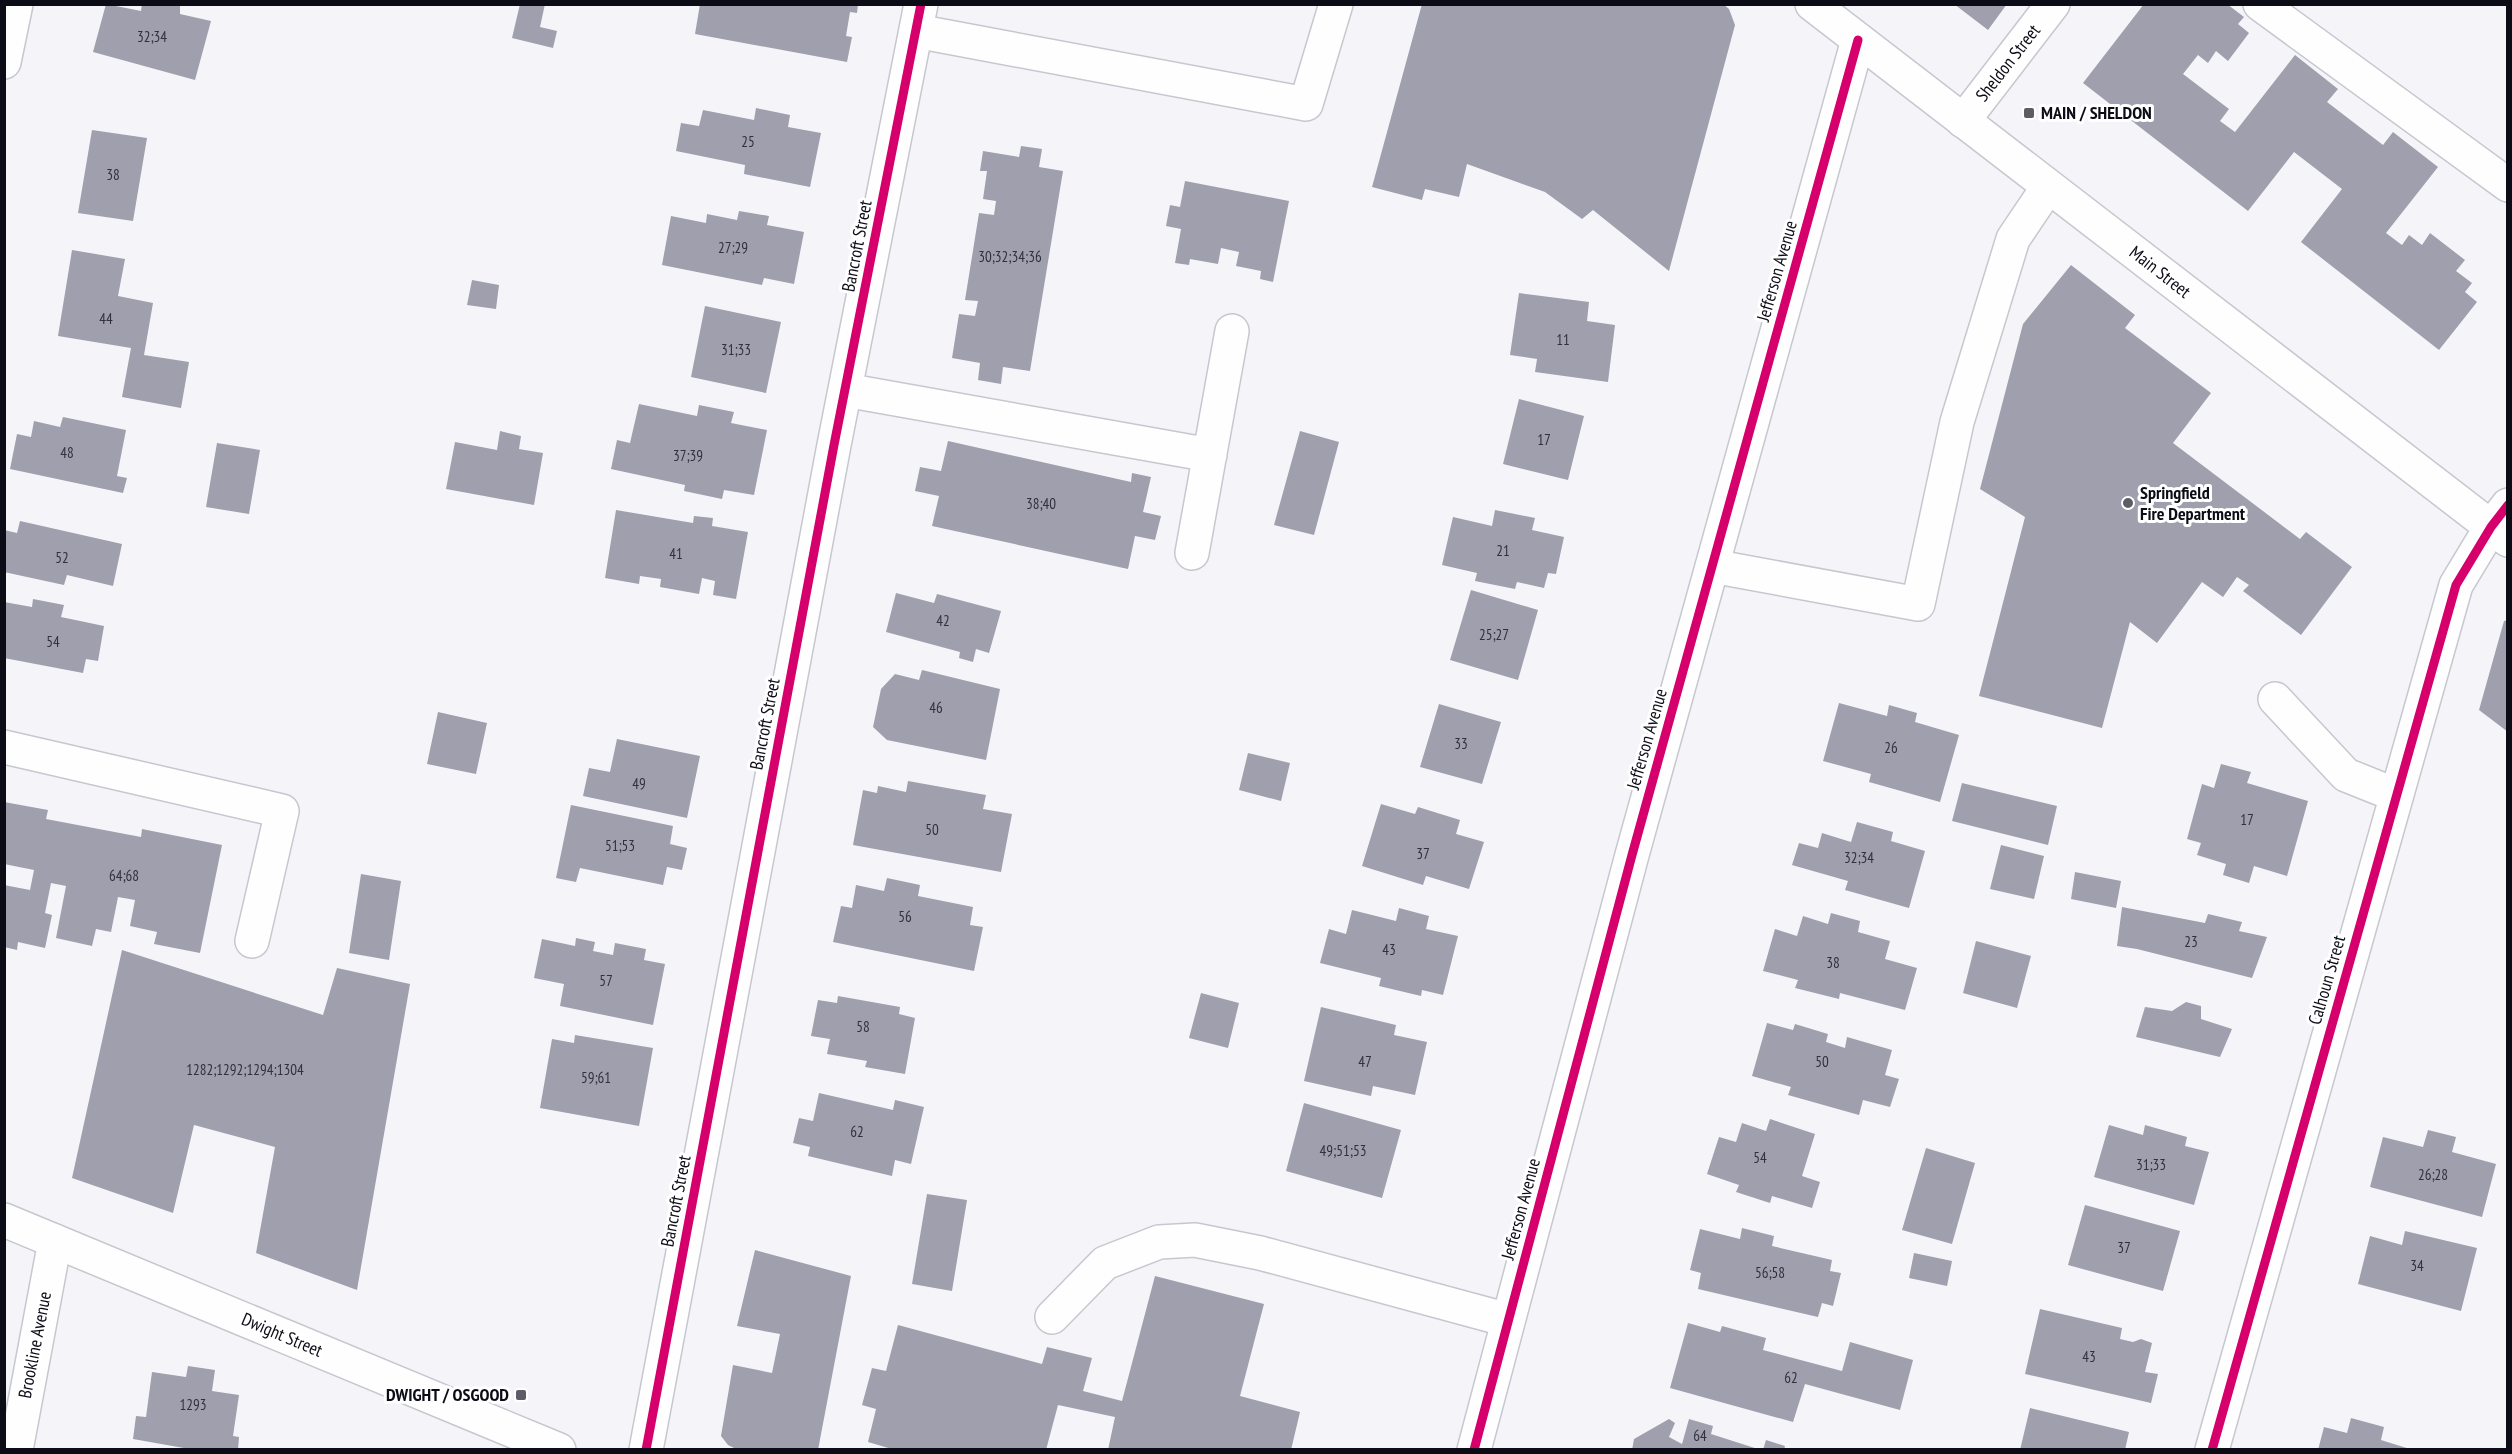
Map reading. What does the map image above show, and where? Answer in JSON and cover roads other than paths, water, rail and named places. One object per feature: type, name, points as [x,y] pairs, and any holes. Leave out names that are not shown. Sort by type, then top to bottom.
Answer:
[{"type":"street","points":[[4,62],[15,4]]},
{"type":"street","points":[[918,18],[1306,104],[1336,4]]},
{"type":"street","name":"Main Street","points":[[1812,4],[2048,187],[2502,524]]},
{"type":"street","name":"Sheldon Street","points":[[1963,121],[2053,4]]},
{"type":"street","points":[[2260,4],[2508,185]]},
{"type":"street","name":"Bancroft Street","points":[[646,1449],[845,390],[918,18]]},
{"type":"street","name":"Jefferson Avenue","points":[[1474,1449],[1625,878],[1858,40]]},
{"type":"street","points":[[1712,566],[1918,604],[1957,422],[2013,239],[2048,187]]},
{"type":"street","points":[[1192,553],[1232,331]]},
{"type":"street","points":[[845,390],[1210,455]]},
{"type":"street","name":"Calhoun Street","points":[[2212,1449],[2456,585],[2502,524]]},
{"type":"street","points":[[2275,699],[2346,775],[2396,795]]},
{"type":"street","points":[[4,747],[282,811],[252,941]]},
{"type":"street","name":"Dwight Street","points":[[4,1220],[559,1449]]},
{"type":"street","points":[[1052,1317],[1105,1263],[1159,1242],[1195,1240],[1260,1253],[1508,1320]]},
{"type":"street","name":"Brookline Avenue","points":[[16,1449],[55,1241]]},
{"type":"place","name":"MAIN / SHELDON","points":[[2029,113]]},
{"type":"place","name":"Springfield Fire Department","points":[[2128,503]]},
{"type":"place","name":"DWIGHT / OSGOOD","points":[[521,1395]]}]
